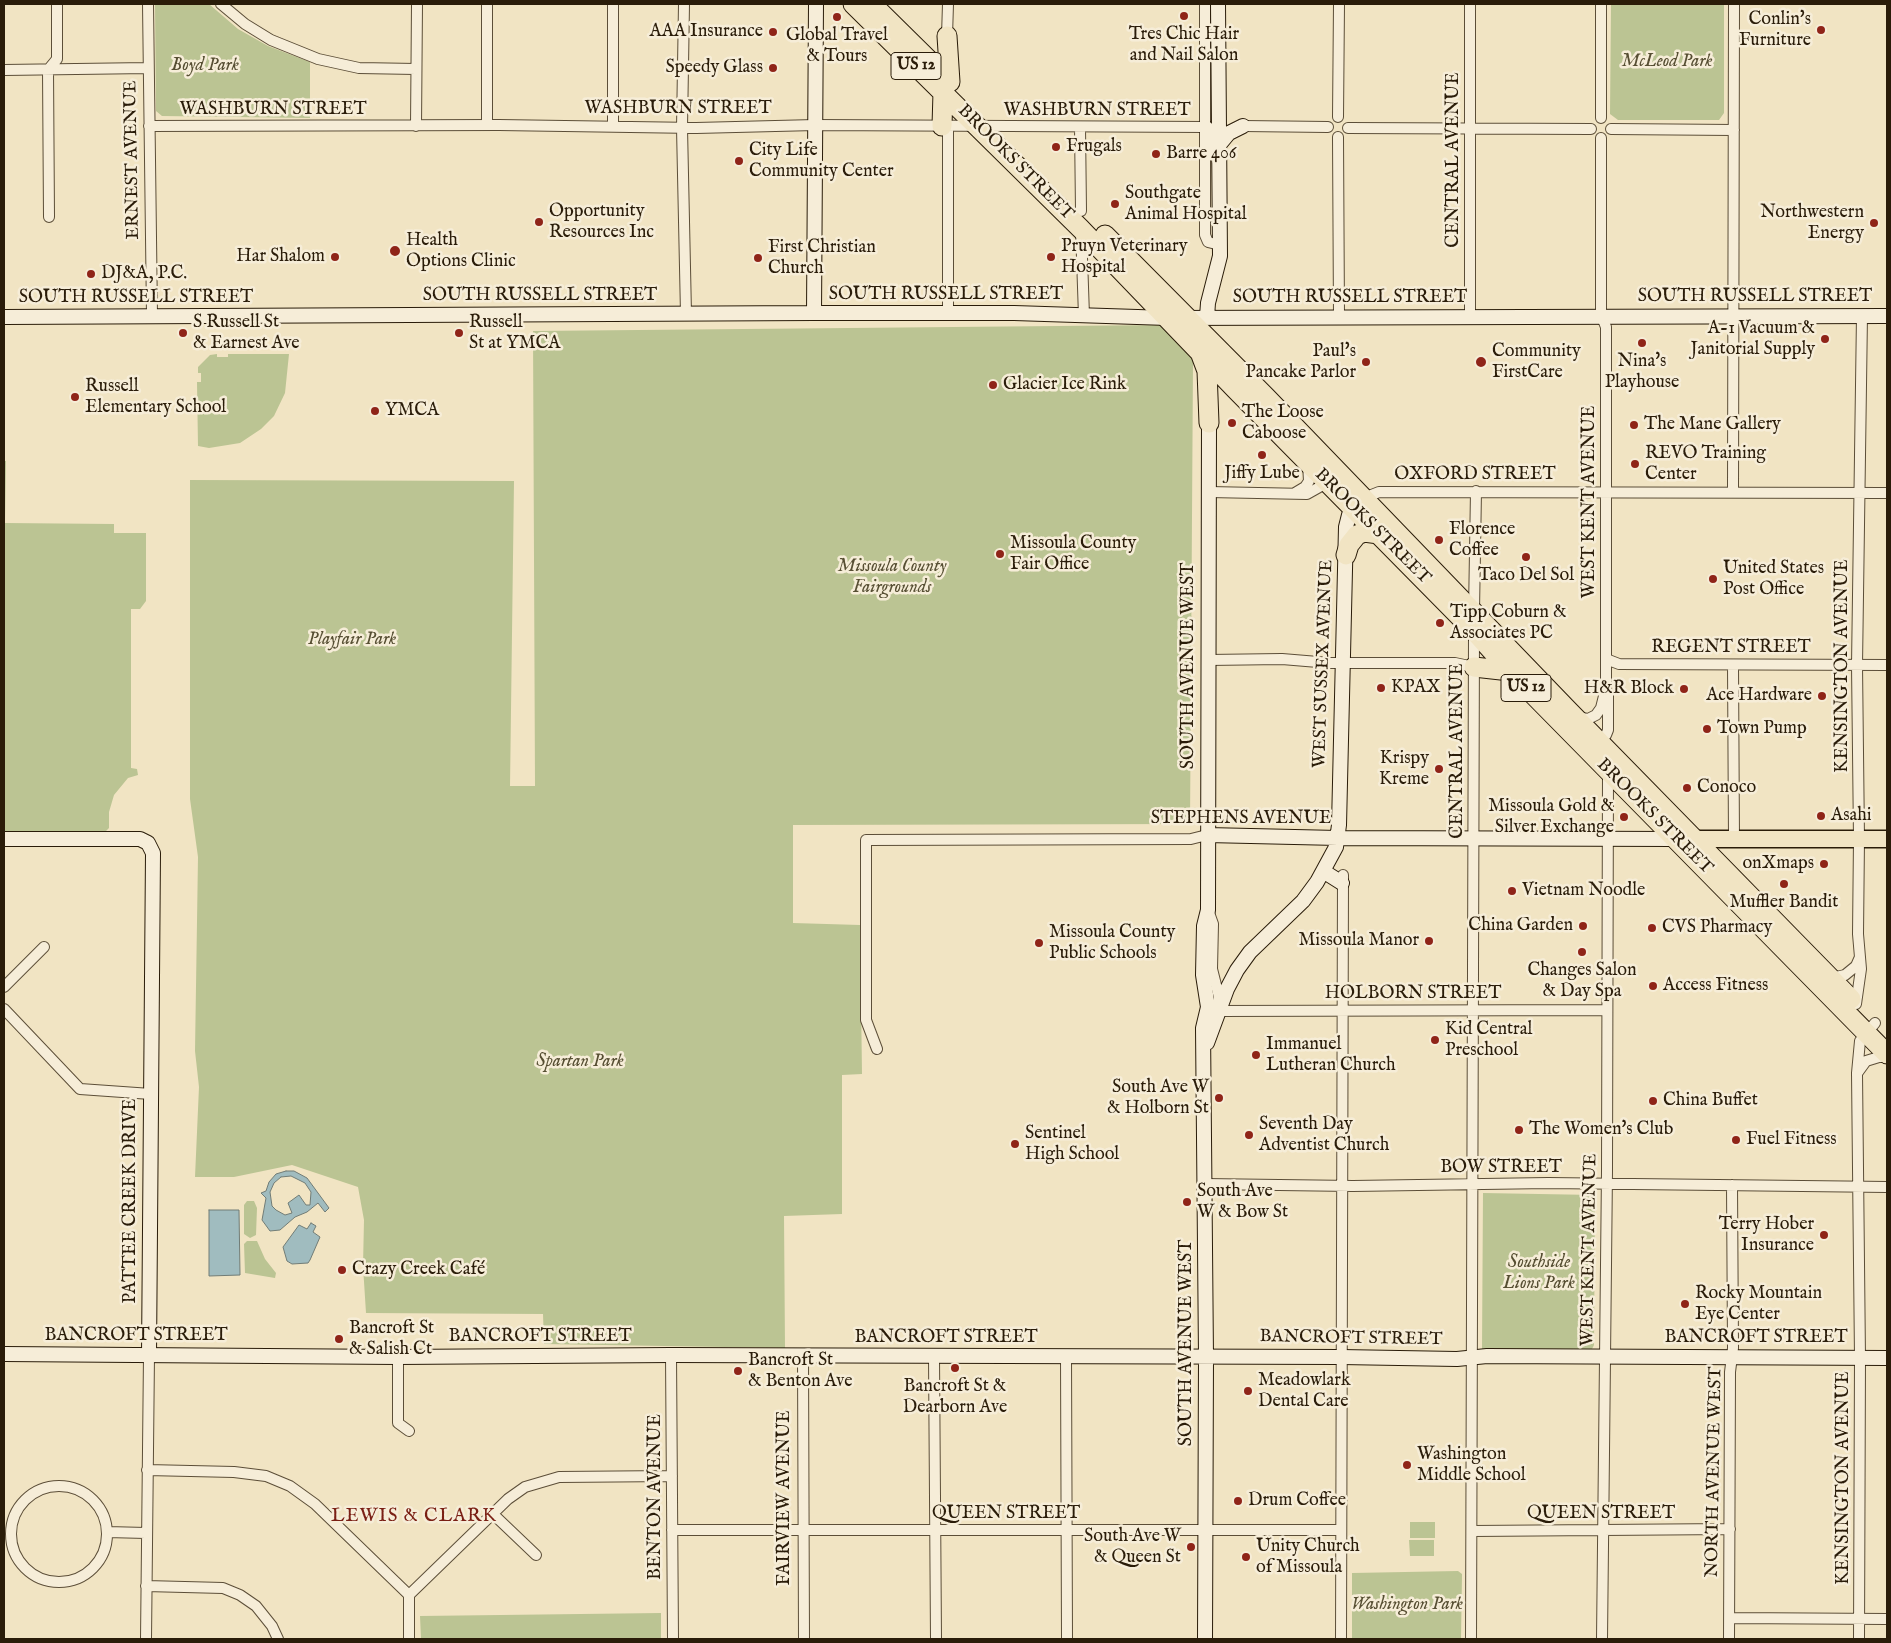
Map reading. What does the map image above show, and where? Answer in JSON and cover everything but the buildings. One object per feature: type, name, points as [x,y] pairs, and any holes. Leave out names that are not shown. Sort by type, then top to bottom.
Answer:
[{"type":"highway","name":"BROOKS STREET","points":[[853,4],[989,127],[1081,220],[1168,318],[1205,346],[1474,622],[1510,671],[1608,771],[1675,839],[1876,1030],[1887,1056]]},
{"type":"highway","name":"BROOKS STREET","points":[[872,4],[920,51],[947,87]]},
{"type":"highway","points":[[945,127],[947,36]]},
{"type":"highway","name":"US 12","points":[[920,51],[934,49],[947,36]]},
{"type":"highway","name":"BROOKS STREET","points":[[1081,220],[1188,317],[1231,389],[1332,486],[1359,503],[1379,534],[1568,711],[1831,978],[1852,1009]]},
{"type":"highway","points":[[1207,317],[1205,346],[1209,423]]},
{"type":"highway","points":[[1209,423],[1215,398],[1231,389]]},
{"type":"highway","points":[[1346,555],[1349,545],[1357,535],[1364,532],[1379,534]]},
{"type":"highway","points":[[1474,667],[1510,671]]},
{"type":"highway","points":[[1572,734],[1589,740],[1597,740]]},
{"type":"main road","name":"STEPHENS AVENUE","points":[[1675,839],[1887,839]]},
{"type":"street","points":[[49,217],[48,70],[58,59],[57,4]]},
{"type":"street","name":"ERNEST AVENUE","points":[[148,4],[152,315]]},
{"type":"street","points":[[221,4],[245,24],[271,40],[318,59],[359,68],[416,69]]},
{"type":"street","points":[[416,126],[417,4]]},
{"type":"street","points":[[487,4],[487,125]]},
{"type":"street","points":[[613,126],[614,4]]},
{"type":"street","points":[[684,4],[682,128],[686,314]]},
{"type":"street","points":[[814,313],[816,4]]},
{"type":"street","points":[[947,36],[948,4]]},
{"type":"street","points":[[1205,4],[1205,235],[1208,242],[1220,245]]},
{"type":"street","points":[[1207,317],[1208,303],[1219,265],[1220,245],[1218,4]]},
{"type":"street","points":[[1338,117],[1339,4]]},
{"type":"street","name":"CENTRAL AVENUE","points":[[1470,4],[1470,316]]},
{"type":"street","points":[[1601,4],[1601,118]]},
{"type":"street","points":[[1733,492],[1734,4]]},
{"type":"street","points":[[4,70],[148,68]]},
{"type":"street","points":[[1220,113],[1227,122],[1243,126],[1328,127]]},
{"type":"street","points":[[1338,117],[1346,121],[1348,128],[1346,134],[1338,137],[1331,134],[1328,127],[1331,121],[1338,117]]},
{"type":"street","points":[[1601,118],[1609,121],[1611,129],[1609,134],[1601,138],[1594,135],[1591,129],[1593,122],[1601,118]]},
{"type":"street","name":"WASHBURN STREET","points":[[150,126],[487,125],[682,128],[815,125],[1206,127]]},
{"type":"street","points":[[1220,145],[1229,133],[1243,126]]},
{"type":"street","points":[[945,127],[948,314]]},
{"type":"street","points":[[1080,127],[1084,316]]},
{"type":"street","points":[[1206,127],[1212,134],[1213,172],[1220,192]]},
{"type":"street","points":[[1348,128],[1591,129]]},
{"type":"street","points":[[1611,129],[1734,130]]},
{"type":"street","points":[[1338,137],[1339,317]]},
{"type":"street","name":"WEST KENT AVENUE","points":[[1568,711],[1580,719],[1593,717],[1601,708],[1606,688],[1606,326],[1601,315],[1601,138]]},
{"type":"street","name":"SOUTH RUSSELL STREET","points":[[4,317],[814,313],[1033,313],[1168,318],[1601,315],[1887,316]]},
{"type":"street","name":"KENSINGTON AVENUE","points":[[1852,1009],[1860,956],[1858,934],[1857,664],[1862,315]]},
{"type":"street","name":"SOUTH AVENUE WEST","points":[[1205,1639],[1205,1047],[1203,1028],[1208,1007],[1203,975],[1203,936],[1208,910],[1209,423]]},
{"type":"street","points":[[1295,493],[1305,487],[1309,481],[1307,461]]},
{"type":"street","points":[[1209,492],[1309,494],[1323,485],[1332,486]]},
{"type":"street","name":"CENTRAL AVENUE","points":[[1471,1639],[1476,491]]},
{"type":"street","name":"OXFORD STREET","points":[[1359,503],[1371,493],[1379,492],[1887,493]]},
{"type":"street","name":"WEST SUSSEX AVENUE","points":[[1338,838],[1347,521],[1359,503]]},
{"type":"street","points":[[1208,660],[1282,659],[1342,663],[1456,663],[1474,667]]},
{"type":"street","name":"REGENT STREET","points":[[1606,659],[1619,664],[1887,665]]},
{"type":"street","points":[[1733,665],[1734,840]]},
{"type":"street","name":"WEST KENT AVENUE","points":[[1597,740],[1606,735],[1609,723],[1609,698],[1606,688]]},
{"type":"street","name":"WEST KENT AVENUE","points":[[1602,1639],[1607,1010],[1606,838],[1608,771]]},
{"type":"street","name":"STEPHENS AVENUE","points":[[877,1049],[866,1020],[866,840],[1191,839],[1207,835],[1338,838],[1675,839]]},
{"type":"street","points":[[1218,1011],[1227,989],[1244,960],[1296,909],[1323,872],[1334,851],[1338,838]]},
{"type":"street","name":"PATTEE CREEK DRIVE","points":[[4,839],[140,839],[148,843],[153,853],[146,1639]]},
{"type":"street","points":[[1323,872],[1342,879],[1341,1639]]},
{"type":"street","name":"SOUTH AVENUE WEST","points":[[1205,1047],[1218,1011],[1219,997],[1212,969],[1213,924],[1208,910]]},
{"type":"street","points":[[4,987],[44,947]]},
{"type":"street","points":[[1831,978],[1843,976],[1852,970],[1860,956]]},
{"type":"street","points":[[4,1009],[80,1089],[151,1094]]},
{"type":"street","name":"HOLBORN STREET","points":[[1218,1011],[1607,1010]]},
{"type":"street","name":"KENSINGTON AVENUE","points":[[1859,1639],[1860,1358],[1857,1073],[1859,1043],[1876,1030]]},
{"type":"street","points":[[1857,1073],[1866,1061],[1887,1056]]},
{"type":"street","name":"BOW STREET","points":[[1205,1184],[1343,1186],[1473,1183],[1887,1187]]},
{"type":"street","name":"NORTH AVENUE WEST","points":[[1729,1639],[1732,1185]]},
{"type":"street","name":"BANCROFT STREET","points":[[4,1354],[398,1357],[671,1355],[803,1357],[1472,1358],[1487,1356],[1605,1356],[1887,1358]]},
{"type":"street","name":"BENTON AVENUE","points":[[671,1355],[673,1639]]},
{"type":"street","points":[[398,1357],[398,1423],[409,1431]]},
{"type":"street","name":"FAIRVIEW AVENUE","points":[[803,1357],[804,1639]]},
{"type":"street","points":[[934,1357],[936,1639]]},
{"type":"street","points":[[1066,1357],[1067,1639]]},
{"type":"street","points":[[147,1470],[234,1472],[266,1476],[290,1486],[315,1504],[409,1595],[409,1639]]},
{"type":"street","points":[[409,1595],[516,1492],[538,1482],[559,1476],[672,1476]]},
{"type":"street","points":[[56,1486],[73,1488],[92,1498],[103,1514],[107,1532],[103,1552],[95,1566],[77,1578],[61,1582],[41,1578],[27,1569],[16,1555],[8,1534],[14,1518],[25,1500],[40,1490],[56,1486]]},
{"type":"street","points":[[493,1514],[536,1555]]},
{"type":"street","name":"QUEEN STREET","points":[[1472,1531],[1730,1529]]},
{"type":"street","name":"QUEEN STREET","points":[[672,1530],[1340,1530]]},
{"type":"street","points":[[107,1532],[146,1533]]},
{"type":"street","points":[[146,1586],[223,1588],[256,1606],[272,1626],[278,1639]]},
{"type":"street","points":[[1730,1618],[1887,1619]]},
{"type":"green space","name":"Boyd Park","points":[[155,4],[209,4],[238,29],[268,46],[310,62],[310,118],[162,116],[156,111]]},
{"type":"green space","name":"McLeod Park","points":[[1611,4],[1724,4],[1724,113],[1719,120],[1618,120],[1610,114]]},
{"type":"green space","points":[[1164,325],[1189,349],[1193,362],[1190,824],[793,825],[793,923],[860,925],[862,1074],[842,1075],[842,1214],[784,1216],[785,1348],[544,1344],[543,1314],[366,1313],[363,1266],[364,1220],[358,1187],[292,1165],[234,1177],[195,1177],[199,1087],[195,1051],[198,857],[190,799],[190,480],[514,481],[510,786],[535,786],[533,331]]},
{"type":"green space","points":[[217,354],[217,357],[228,357],[228,354],[289,354],[285,393],[274,416],[261,429],[240,443],[209,448],[198,446],[197,382],[201,382],[201,373],[198,373],[198,367],[210,355]]},
{"type":"green space","points":[[4,461],[6,461],[5,523],[114,524],[114,533],[146,533],[146,601],[140,609],[131,609],[131,768],[137,769],[138,775],[128,778],[114,795],[109,812],[109,828],[106,831],[4,831]]},
{"type":"green space","name":"Southside Lions Park","points":[[1483,1193],[1595,1195],[1594,1345],[1591,1351],[1482,1349]]},
{"type":"green space","points":[[247,1201],[254,1201],[257,1208],[256,1235],[250,1238],[244,1234],[244,1205]]},
{"type":"green space","points":[[247,1241],[257,1241],[265,1259],[276,1273],[275,1278],[245,1273],[244,1244]]},
{"type":"green space","points":[[1410,1522],[1435,1522],[1435,1538],[1410,1538]]},
{"type":"green space","points":[[1409,1540],[1434,1540],[1434,1556],[1410,1556]]},
{"type":"green space","name":"Washington Park","points":[[1458,1571],[1462,1574],[1461,1639],[1352,1639],[1352,1573]]},
{"type":"green space","points":[[661,1613],[661,1639],[421,1639],[420,1616]]},
{"type":"water","points":[[294,1171],[307,1178],[329,1208],[325,1212],[318,1203],[307,1212],[295,1217],[280,1230],[270,1231],[262,1220],[266,1198],[261,1193],[266,1191],[269,1182],[276,1174]],"holes":[[[291,1176],[305,1183],[311,1192],[310,1205],[306,1205],[299,1195],[288,1203],[292,1213],[285,1215],[272,1206],[270,1192],[274,1183],[281,1177]]]},
{"type":"water","points":[[209,1210],[239,1210],[240,1275],[209,1276]]},
{"type":"water","points":[[311,1223],[316,1226],[313,1232],[320,1237],[310,1260],[308,1263],[292,1264],[287,1261],[283,1247],[299,1225],[307,1229]]},
{"type":"place","name":"Tres Chic Hair and Nail Salon","points":[[1184,16]]},
{"type":"place","name":"Global Travel & Tours","points":[[837,17]]},
{"type":"place","name":"Conlin's Furniture","points":[[1821,30]]},
{"type":"place","name":"AAA Insurance","points":[[773,32]]},
{"type":"place","name":"Speedy Glass","points":[[773,68]]},
{"type":"place","name":"Frugals","points":[[1056,147]]},
{"type":"place","name":"Barre 406","points":[[1156,154]]},
{"type":"place","name":"City Life Community Center","points":[[739,161]]},
{"type":"place","name":"Southgate Animal Hospital","points":[[1115,204]]},
{"type":"place","name":"Opportunity Resources Inc","points":[[539,222]]},
{"type":"place","name":"Northwestern Energy","points":[[1874,223]]},
{"type":"place","name":"Health Options Clinic","points":[[395,251]]},
{"type":"place","name":"Har Shalom","points":[[335,257]]},
{"type":"place","name":"Pruyn Veterinary Hospital","points":[[1051,257]]},
{"type":"place","name":"First Christian Church","points":[[758,258]]},
{"type":"place","name":"DJ&A, P.C.","points":[[91,274]]},
{"type":"place","name":"S Russell St & Earnest Ave","points":[[183,333]]},
{"type":"place","name":"Russell St at YMCA","points":[[459,333]]},
{"type":"place","name":"A-1 Vacuum & Janitorial Supply","points":[[1825,339]]},
{"type":"place","name":"Nina's Playhouse","points":[[1642,343]]},
{"type":"place","name":"Paul's Pancake Parlor","points":[[1366,362]]},
{"type":"place","name":"Community FirstCare","points":[[1481,362]]},
{"type":"place","name":"Glacier Ice Rink","points":[[993,385]]},
{"type":"place","name":"Russell Elementary School","points":[[75,397]]},
{"type":"place","name":"YMCA","points":[[375,411]]},
{"type":"place","name":"The Loose Caboose","points":[[1232,423]]},
{"type":"place","name":"The Mane Gallery","points":[[1634,425]]},
{"type":"place","name":"Jiffy Lube","points":[[1262,455]]},
{"type":"place","name":"REVO Training Center","points":[[1635,464]]},
{"type":"place","name":"Florence Coffee","points":[[1439,540]]},
{"type":"place","name":"Missoula County Fair Office","points":[[1000,554]]},
{"type":"place","name":"Taco Del Sol","points":[[1526,557]]},
{"type":"place","name":"United States Post Office","points":[[1713,579]]},
{"type":"place","name":"Tipp Coburn & Associates PC","points":[[1440,623]]},
{"type":"place","name":"KPAX","points":[[1381,688]]},
{"type":"place","name":"H&R Block","points":[[1684,689]]},
{"type":"place","name":"Ace Hardware","points":[[1822,696]]},
{"type":"place","name":"Town Pump","points":[[1707,729]]},
{"type":"place","name":"Krispy Kreme","points":[[1439,769]]},
{"type":"place","name":"Conoco","points":[[1687,788]]},
{"type":"place","name":"Asahi","points":[[1821,816]]},
{"type":"place","name":"Missoula Gold & Silver Exchange","points":[[1624,817]]},
{"type":"place","name":"onXmaps","points":[[1824,864]]},
{"type":"place","name":"Muffler Bandit","points":[[1784,884]]},
{"type":"place","name":"Vietnam Noodle","points":[[1512,891]]},
{"type":"place","name":"China Garden","points":[[1583,926]]},
{"type":"place","name":"CVS Pharmacy","points":[[1652,928]]},
{"type":"place","name":"Missoula Manor","points":[[1429,941]]},
{"type":"place","name":"Missoula County Public Schools","points":[[1039,943]]},
{"type":"place","name":"Changes Salon & Day Spa","points":[[1582,952]]},
{"type":"place","name":"Access Fitness","points":[[1653,986]]},
{"type":"place","name":"Kid Central Preschool","points":[[1435,1040]]},
{"type":"place","name":"Immanuel Lutheran Church","points":[[1256,1055]]},
{"type":"place","name":"South Ave W & Holborn St","points":[[1219,1098]]},
{"type":"place","name":"China Buffet","points":[[1653,1101]]},
{"type":"place","name":"The Women's Club","points":[[1519,1130]]},
{"type":"place","name":"Seventh Day Adventist Church","points":[[1249,1135]]},
{"type":"place","name":"Fuel Fitness","points":[[1736,1140]]},
{"type":"place","name":"Sentinel High School","points":[[1015,1144]]},
{"type":"place","name":"South Ave W & Bow St","points":[[1187,1202]]},
{"type":"place","name":"Terry Hober Insurance","points":[[1824,1235]]},
{"type":"place","name":"Crazy Creek Café","points":[[342,1270]]},
{"type":"place","name":"Rocky Mountain Eye Center","points":[[1685,1304]]},
{"type":"place","name":"Bancroft St & Salish Ct","points":[[339,1339]]},
{"type":"place","name":"Bancroft St & Dearborn Ave","points":[[955,1368]]},
{"type":"place","name":"Bancroft St & Benton Ave","points":[[738,1371]]},
{"type":"place","name":"Meadowlark Dental Care","points":[[1248,1391]]},
{"type":"place","name":"Washington Middle School","points":[[1407,1465]]},
{"type":"place","name":"Drum Coffee","points":[[1238,1501]]},
{"type":"place","name":"South Ave W & Queen St","points":[[1191,1547]]},
{"type":"place","name":"Unity Church of Missoula","points":[[1246,1557]]},
{"type":"district","name":"LEWIS & CLARK","points":[[414,1517]]},
{"type":"park label","name":"Missoula County Fairgrounds","points":[[892,577]]},
{"type":"park label","name":"Playfair Park","points":[[352,640]]},
{"type":"park label","name":"Spartan Park","points":[[580,1062]]}]
